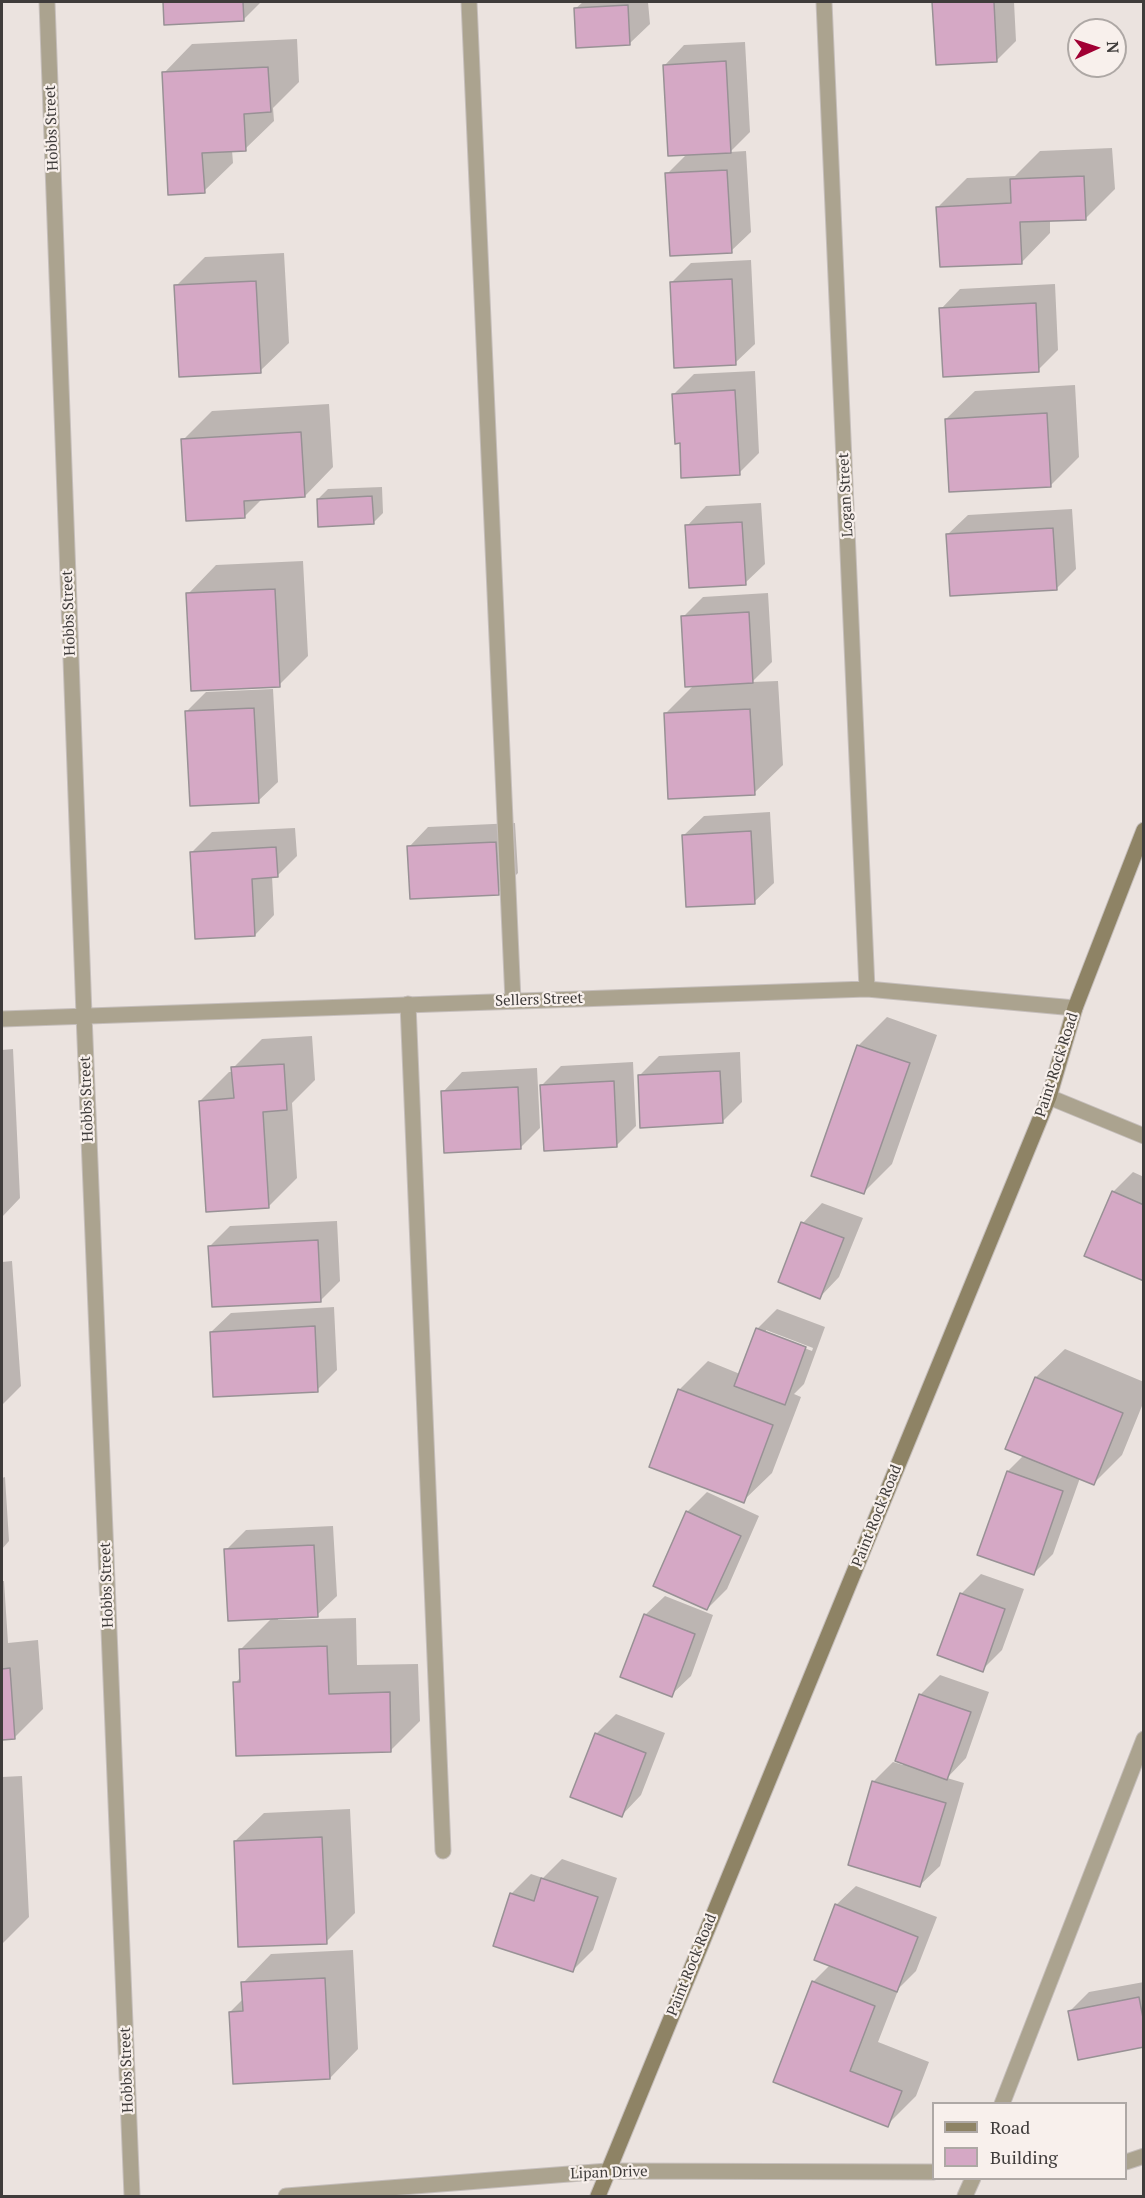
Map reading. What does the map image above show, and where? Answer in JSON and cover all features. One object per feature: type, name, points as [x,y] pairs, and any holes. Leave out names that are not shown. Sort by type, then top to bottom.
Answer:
[{"type":"main road","name":"Paint Rock Road","points":[[598,2196],[1050,1096],[1075,1008],[1143,831]]},
{"type":"street","name":"Hobbs Street","points":[[48,2],[84,1015],[132,2196]]},
{"type":"street","points":[[469,2],[513,1000]]},
{"type":"street","name":"Logan Street","points":[[824,2],[867,989]]},
{"type":"street","name":"Sellers Street","points":[[2,1019],[867,989],[1075,1008]]},
{"type":"street","points":[[408,1004],[443,1851]]},
{"type":"street","points":[[1050,1096],[1143,1136]]},
{"type":"street","points":[[1002,2102],[1143,1739]]},
{"type":"street","points":[[1127,2161],[1143,2156]]},
{"type":"street","name":"Lipan Drive","points":[[286,2196],[608,2171],[932,2172]]},
{"type":"street","points":[[965,2196],[972,2180]]},
{"type":"building","points":[[163,2],[243,2],[244,21],[164,25]]},
{"type":"building","points":[[932,2],[994,2],[997,62],[936,65]]},
{"type":"building","points":[[628,5],[630,45],[576,48],[574,8]]},
{"type":"building","points":[[726,61],[731,153],[668,156],[663,65]]},
{"type":"building","points":[[268,67],[271,112],[244,114],[246,151],[202,153],[205,193],[168,195],[162,72]]},
{"type":"building","points":[[727,170],[732,253],[670,256],[665,173]]},
{"type":"building","points":[[1084,176],[1086,220],[1020,222],[1022,264],[940,267],[936,207],[1011,203],[1010,179]]},
{"type":"building","points":[[732,279],[736,365],[674,368],[670,282]]},
{"type":"building","points":[[256,281],[261,373],[179,377],[174,285]]},
{"type":"building","points":[[1036,303],[1039,372],[943,377],[939,308]]},
{"type":"building","points":[[735,390],[740,475],[681,478],[680,443],[675,444],[672,394]]},
{"type":"building","points":[[1047,413],[1051,487],[949,492],[945,419]]},
{"type":"building","points":[[301,432],[305,497],[244,501],[245,518],[186,521],[181,439]]},
{"type":"building","points":[[372,496],[374,524],[318,527],[317,499]]},
{"type":"building","points":[[742,522],[746,585],[689,588],[685,525]]},
{"type":"building","points":[[1053,528],[1057,590],[950,596],[946,534]]},
{"type":"building","points":[[275,589],[280,687],[191,691],[186,593]]},
{"type":"building","points":[[749,612],[753,683],[685,687],[681,616]]},
{"type":"building","points":[[254,708],[259,803],[190,806],[185,711]]},
{"type":"building","points":[[750,709],[755,795],[668,799],[664,713]]},
{"type":"building","points":[[751,831],[755,904],[686,907],[682,835]]},
{"type":"building","points":[[496,842],[499,895],[410,899],[407,846]]},
{"type":"building","points":[[276,847],[278,877],[252,879],[255,936],[195,939],[190,852]]},
{"type":"building","points":[[857,1045],[910,1063],[864,1194],[811,1176]]},
{"type":"building","points":[[284,1064],[287,1110],[263,1112],[269,1208],[206,1212],[199,1101],[234,1098],[231,1067]]},
{"type":"building","points":[[720,1071],[723,1123],[640,1128],[638,1075]]},
{"type":"building","points":[[614,1081],[617,1147],[544,1151],[540,1085]]},
{"type":"building","points":[[518,1087],[521,1149],[444,1153],[441,1091]]},
{"type":"building","points":[[1112,1191],[1144,1205],[1144,1281],[1084,1256]]},
{"type":"building","points":[[801,1222],[844,1238],[820,1299],[778,1282]]},
{"type":"building","points":[[318,1240],[321,1302],[212,1307],[208,1246]]},
{"type":"building","points":[[315,1326],[318,1392],[213,1397],[210,1332]]},
{"type":"building","points":[[756,1328],[806,1347],[785,1405],[734,1386]]},
{"type":"building","points":[[1035,1377],[1123,1413],[1094,1485],[1005,1449]]},
{"type":"building","points":[[678,1389],[773,1425],[744,1503],[649,1467]]},
{"type":"building","points":[[1007,1471],[1063,1491],[1034,1575],[977,1555]]},
{"type":"building","points":[[686,1511],[741,1536],[707,1610],[653,1586]]},
{"type":"building","points":[[314,1545],[318,1617],[228,1621],[224,1549]]},
{"type":"building","points":[[960,1593],[1005,1609],[983,1672],[937,1655]]},
{"type":"building","points":[[644,1614],[695,1634],[672,1697],[620,1677]]},
{"type":"building","points":[[327,1646],[329,1694],[390,1692],[391,1752],[236,1756],[233,1682],[240,1682],[239,1649]]},
{"type":"building","points":[[10,1668],[15,1739],[2,1740],[2,1669]]},
{"type":"building","points":[[919,1694],[971,1712],[947,1780],[895,1761]]},
{"type":"building","points":[[595,1733],[646,1753],[622,1817],[570,1797]]},
{"type":"building","points":[[872,1781],[946,1803],[920,1887],[848,1865]]},
{"type":"building","points":[[322,1837],[327,1944],[238,1947],[234,1841]]},
{"type":"building","points":[[541,1878],[598,1897],[573,1972],[493,1946],[510,1893],[534,1901]]},
{"type":"building","points":[[835,1904],[918,1937],[897,1992],[814,1960]]},
{"type":"building","points":[[325,1978],[330,2079],[233,2084],[229,2012],[243,2011],[241,1982]]},
{"type":"building","points":[[812,1981],[875,2006],[850,2071],[902,2091],[888,2127],[773,2082]]},
{"type":"building","points":[[1139,1997],[1144,2023],[1144,2047],[1078,2060],[1068,2011]]}]
